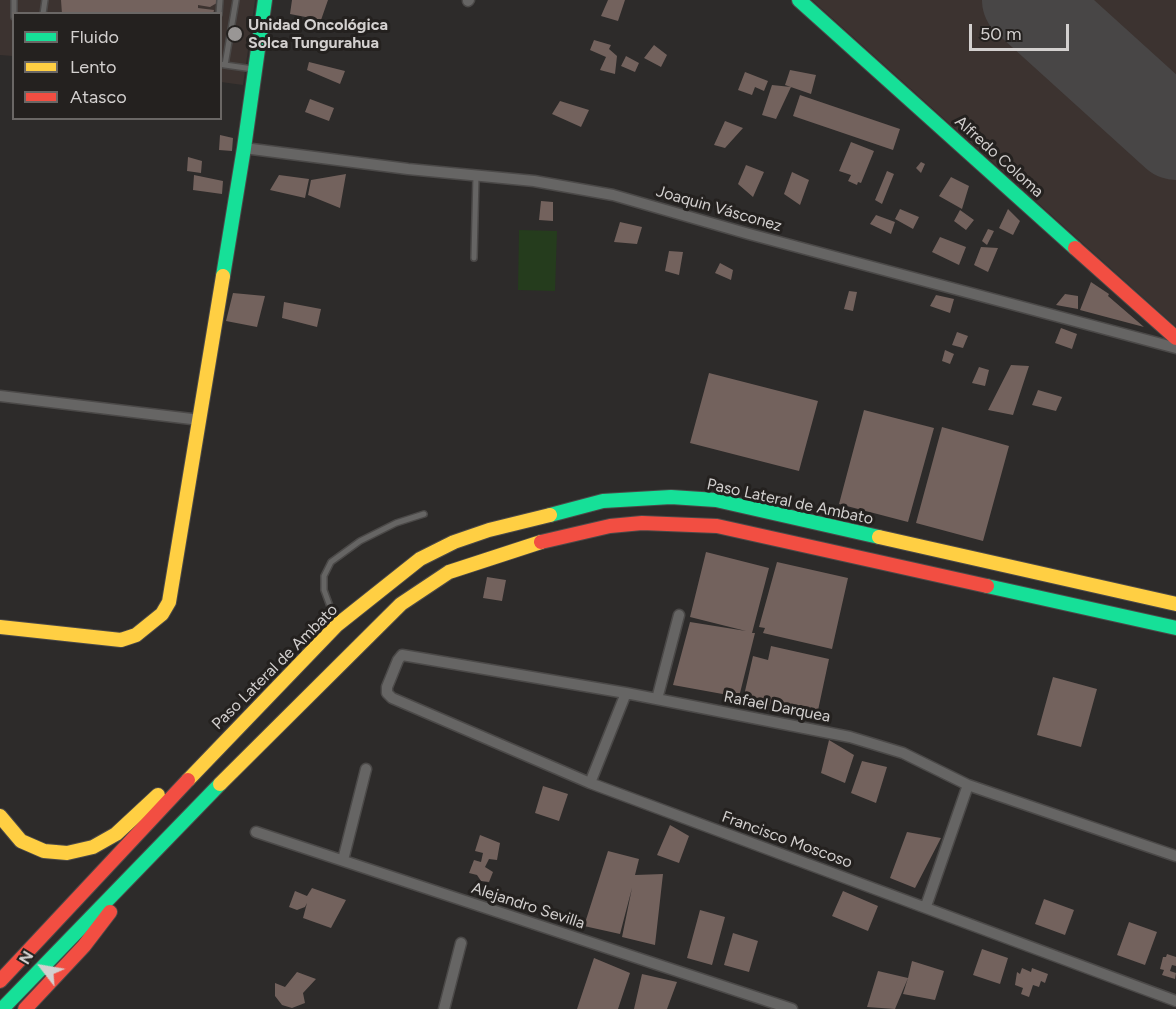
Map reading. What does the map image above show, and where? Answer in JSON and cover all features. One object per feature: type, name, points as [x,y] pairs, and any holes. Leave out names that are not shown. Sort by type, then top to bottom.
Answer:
[{"type":"main road","points":[[0,627],[121,640],[136,635],[152,624],[169,602],[244,148],[265,0]]},
{"type":"main road","name":"Alfredo Coloma","points":[[799,0],[1176,339]]},
{"type":"main road","name":"Paso Lateral de Ambato","points":[[0,981],[266,696],[337,625],[420,558],[454,542],[489,530],[603,501],[671,497],[716,500],[1176,604]]},
{"type":"main road","points":[[2,1009],[172,831],[401,604],[449,572],[542,542],[610,526],[642,524],[717,526],[1176,628]]},
{"type":"main road","points":[[1098,611],[1104,587]]},
{"type":"main road","points":[[0,816],[21,840],[44,851],[67,853],[93,847],[116,834],[266,696]]},
{"type":"main road","points":[[24,1009],[84,946],[172,831]]},
{"type":"street","name":"Joaquin Vásconez","points":[[244,148],[534,182],[613,195],[749,234],[1176,348]]},
{"type":"street","points":[[0,396],[200,420]]},
{"type":"street","points":[[657,699],[679,615]]},
{"type":"street","name":"Rafael Darquea","points":[[392,698],[387,693],[387,687],[398,660],[402,656],[626,693],[850,737],[903,753],[968,784],[1176,856]]},
{"type":"street","points":[[590,783],[626,693]]},
{"type":"street","name":"Francisco Moscoso","points":[[392,698],[590,783],[926,906],[1176,1001]]},
{"type":"street","points":[[344,860],[366,769]]},
{"type":"street","points":[[926,906],[968,784]]},
{"type":"street","name":"Alejandro Sevilla","points":[[256,831],[792,1009]]},
{"type":"street","points":[[444,1009],[461,943]]},
{"type":"lane","points":[[236,0],[223,65],[256,69]]},
{"type":"lane","points":[[474,258],[476,176]]},
{"type":"lane","points":[[337,625],[324,590],[324,576],[332,561],[360,541],[396,523],[424,513]]},
{"type":"shaded area","name":"Unidad Oncológica Solca Tungurahua","points":[[0,0],[255,0],[243,85],[222,82],[222,12],[12,12],[12,56],[0,55]]},
{"type":"shaded area","points":[[812,0],[1176,0],[1176,327]]},
{"type":"green space","points":[[519,230],[557,231],[555,291],[518,290]]},
{"type":"building","points":[[61,0],[222,0],[210,7],[198,5],[198,8],[214,10],[214,12],[62,12]]},
{"type":"building","points":[[292,0],[328,0],[321,20],[290,14]]},
{"type":"building","points":[[608,0],[625,0],[618,21],[601,16]]},
{"type":"building","points":[[594,40],[611,45],[609,49],[617,56],[615,74],[600,70],[606,57],[590,50]]},
{"type":"building","points":[[654,45],[667,55],[661,67],[644,58]]},
{"type":"building","points":[[626,56],[639,63],[635,72],[621,66]]},
{"type":"building","points":[[309,62],[345,71],[340,84],[307,70]]},
{"type":"building","points":[[790,70],[816,75],[811,94],[785,85]]},
{"type":"building","points":[[745,72],[768,81],[764,91],[755,87],[752,95],[738,90]]},
{"type":"building","points":[[772,85],[791,87],[776,119],[762,115]]},
{"type":"building","points":[[800,95],[900,129],[893,150],[793,116]]},
{"type":"building","points":[[310,99],[334,108],[329,121],[305,112]]},
{"type":"building","points":[[560,101],[589,110],[581,127],[552,114]]},
{"type":"building","points":[[725,121],[743,128],[725,148],[714,145]]},
{"type":"building","points":[[220,135],[233,138],[232,151],[219,150]]},
{"type":"building","points":[[851,142],[874,151],[861,183],[858,182],[857,185],[848,181],[851,175],[839,171]]},
{"type":"building","points":[[188,157],[202,161],[201,173],[187,171]]},
{"type":"building","points":[[921,162],[925,164],[921,173],[916,168]]},
{"type":"building","points":[[746,165],[764,172],[753,197],[738,184]]},
{"type":"building","points":[[887,171],[894,174],[882,204],[875,200]]},
{"type":"building","points":[[792,172],[809,180],[800,205],[784,194]]},
{"type":"building","points":[[346,174],[340,208],[308,195],[311,180]]},
{"type":"building","points":[[194,175],[223,181],[222,194],[193,190]]},
{"type":"building","points":[[279,175],[309,179],[305,198],[270,190]]},
{"type":"building","points":[[951,177],[969,186],[962,209],[939,196]]},
{"type":"building","points":[[541,201],[553,202],[553,221],[539,220]]},
{"type":"building","points":[[900,209],[919,217],[913,229],[895,219]]},
{"type":"building","points":[[1008,209],[1020,221],[1013,235],[999,228]]},
{"type":"building","points":[[960,210],[974,220],[966,230],[954,221]]},
{"type":"building","points":[[876,215],[895,222],[891,234],[870,224]]},
{"type":"building","points":[[620,222],[642,227],[637,244],[614,242]]},
{"type":"building","points":[[988,229],[994,231],[987,245],[982,241]]},
{"type":"building","points":[[940,237],[966,247],[959,265],[932,252]]},
{"type":"building","points":[[981,247],[998,248],[988,272],[974,265]]},
{"type":"building","points":[[669,251],[683,252],[679,275],[665,271]]},
{"type":"building","points":[[720,263],[733,270],[731,280],[715,273]]},
{"type":"building","points":[[1091,282],[1109,294],[1108,296],[1144,327],[1080,310]]},
{"type":"building","points":[[849,291],[857,292],[853,311],[844,309]]},
{"type":"building","points":[[233,293],[265,296],[257,327],[226,321]]},
{"type":"building","points":[[1065,294],[1078,296],[1078,309],[1056,305]]},
{"type":"building","points":[[936,295],[954,299],[950,313],[930,306]]},
{"type":"building","points":[[284,302],[321,309],[317,327],[282,318]]},
{"type":"building","points":[[1061,328],[1077,334],[1072,349],[1055,343]]},
{"type":"building","points":[[957,332],[968,336],[963,348],[952,345]]},
{"type":"building","points":[[945,350],[954,354],[950,364],[942,361]]},
{"type":"building","points":[[1011,365],[1029,366],[1013,415],[988,410]]},
{"type":"building","points":[[979,367],[989,370],[985,386],[972,383]]},
{"type":"building","points":[[709,373],[818,401],[799,471],[690,443]]},
{"type":"building","points":[[1038,390],[1062,397],[1056,411],[1032,405]]},
{"type":"building","points":[[864,410],[934,428],[908,522],[839,504]]},
{"type":"building","points":[[942,427],[1009,446],[983,541],[916,523]]},
{"type":"building","points":[[706,552],[769,568],[752,633],[755,633],[739,697],[673,685],[690,622],[746,631],[690,617]]},
{"type":"building","points":[[777,562],[848,578],[832,649],[763,633],[765,628],[759,627]]},
{"type":"building","points":[[487,577],[506,580],[502,601],[483,598]]},
{"type":"building","points":[[771,646],[829,659],[817,715],[743,700],[753,656],[768,660]]},
{"type":"building","points":[[1053,677],[1097,689],[1081,747],[1037,735]]},
{"type":"building","points":[[829,740],[854,755],[845,783],[821,773]]},
{"type":"building","points":[[862,761],[887,767],[876,803],[851,793]]},
{"type":"building","points":[[543,786],[568,794],[559,821],[535,813]]},
{"type":"building","points":[[670,825],[689,836],[679,863],[657,855]]},
{"type":"building","points":[[907,832],[941,838],[915,888],[890,878]]},
{"type":"building","points":[[480,835],[500,843],[497,860],[489,859],[485,867],[493,872],[489,882],[481,881],[477,875],[469,873],[474,860],[481,862],[483,853],[475,851]]},
{"type":"building","points":[[608,851],[639,859],[635,875],[663,874],[655,945],[622,937],[632,888],[620,934],[584,926]]},
{"type":"building","points":[[312,888],[346,900],[331,928],[303,918],[307,903],[305,907],[297,910],[289,907],[295,891],[307,896]]},
{"type":"building","points":[[843,891],[878,906],[868,931],[832,916]]},
{"type":"building","points":[[1044,899],[1074,910],[1065,935],[1035,924]]},
{"type":"building","points":[[700,910],[725,917],[712,965],[687,958]]},
{"type":"building","points":[[1129,922],[1157,932],[1145,965],[1117,955]]},
{"type":"building","points":[[733,933],[758,941],[749,972],[724,965]]},
{"type":"building","points":[[982,949],[1008,958],[1000,984],[973,975]]},
{"type":"building","points":[[1167,954],[1176,957],[1176,966],[1172,965],[1170,971],[1176,973],[1175,979],[1162,975],[1164,970],[1160,969],[1163,957]]},
{"type":"building","points":[[594,958],[630,973],[618,1009],[577,1009]]},
{"type":"building","points":[[912,961],[944,971],[935,1000],[903,994]]},
{"type":"building","points":[[1022,968],[1031,972],[1032,968],[1048,974],[1045,983],[1041,981],[1039,987],[1033,985],[1029,997],[1021,994],[1023,988],[1015,985],[1017,972],[1020,974]]},
{"type":"building","points":[[878,971],[908,978],[895,1009],[867,1007]]},
{"type":"building","points":[[297,972],[316,979],[303,993],[305,1003],[292,1008],[282,1005],[275,996],[275,983],[285,987]]},
{"type":"building","points":[[642,974],[677,982],[667,1009],[634,1009]]},
{"type":"runway","points":[[1027,0],[1176,135]]},
{"type":"traffic: fast","points":[[223,276],[265,0]]},
{"type":"traffic: fast","points":[[799,0],[1075,248]]},
{"type":"traffic: fast","points":[[550,515],[603,501],[671,497],[716,500],[879,537]]},
{"type":"traffic: fast","points":[[987,586],[1176,628]]},
{"type":"traffic: fast","points":[[2,1009],[220,784]]},
{"type":"traffic: slow","points":[[0,627],[121,640],[136,635],[162,614],[169,602],[223,276]]},
{"type":"traffic: slow","points":[[188,780],[337,625],[420,559],[454,542],[489,530],[550,515]]},
{"type":"traffic: slow","points":[[879,537],[1176,604]]},
{"type":"traffic: slow","points":[[220,784],[401,604],[449,572],[541,542]]},
{"type":"traffic: slow","points":[[0,816],[21,841],[44,851],[67,853],[93,847],[116,834],[158,795]]},
{"type":"traffic: jam","points":[[1075,248],[1176,338]]},
{"type":"traffic: jam","points":[[541,542],[610,526],[642,523],[717,526],[987,586]]},
{"type":"traffic: jam","points":[[0,981],[188,780]]},
{"type":"traffic: jam","points":[[25,1009],[84,946],[110,912]]},
{"type":"place","name":"Unidad Oncológica Solca Tungurahua","points":[[235,34]]}]
